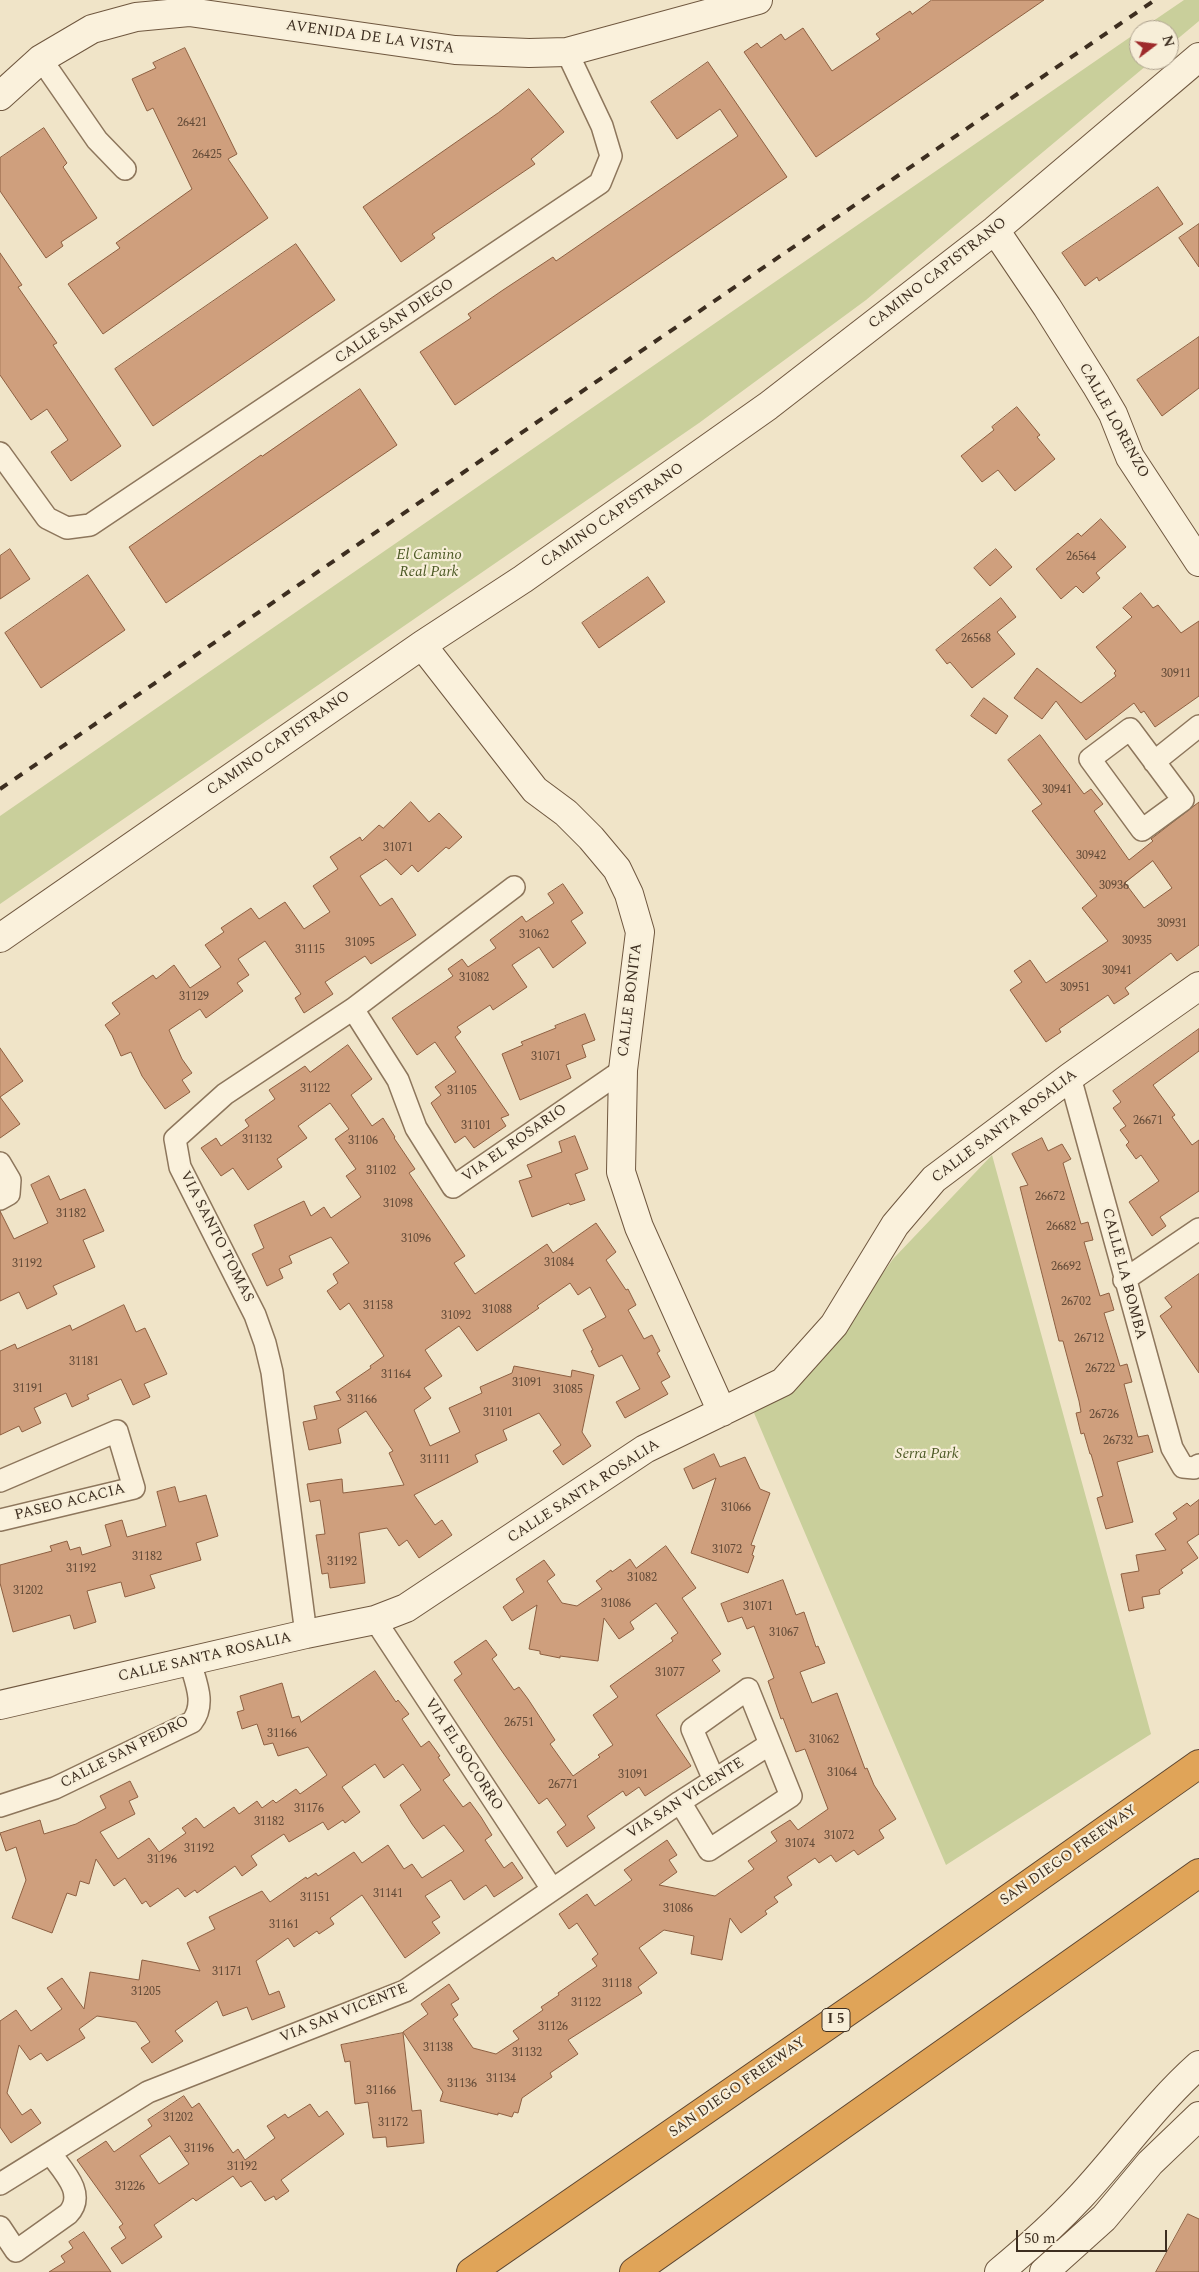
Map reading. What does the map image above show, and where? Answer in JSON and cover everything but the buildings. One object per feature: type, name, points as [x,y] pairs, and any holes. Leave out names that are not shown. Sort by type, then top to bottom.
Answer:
[{"type":"highway","name":"SAN DIEGO FREEWAY","points":[[471,2272],[871,1996],[1199,1764]]},
{"type":"highway","points":[[634,2272],[1199,1873]]},
{"type":"street","name":"AVENIDA DE LA VISTA","points":[[0,96],[41,59],[92,29],[136,17],[189,12],[455,50],[529,53],[567,52],[758,0]]},
{"type":"street","name":"CALLE SAN DIEGO","points":[[0,453],[47,518],[67,528],[90,525],[600,184],[611,156],[602,126],[567,52]]},
{"type":"street","name":"CAMINO CAPISTRANO","points":[[0,938],[422,645],[531,573],[768,406],[994,230],[1199,57]]},
{"type":"street","points":[[41,59],[97,140],[124,169]]},
{"type":"street","name":"CALLE LORENZO","points":[[994,230],[1047,307],[1096,385],[1113,414],[1130,457],[1199,562]]},
{"type":"street","name":"CALLE BONITA","points":[[422,645],[535,790],[566,812],[617,869],[629,894],[640,932],[623,1070],[621,1172],[639,1227],[722,1412]]},
{"type":"street","points":[[1154,762],[1199,726]]},
{"type":"street","points":[[1130,729],[1154,762],[1183,800],[1142,830],[1090,759],[1130,729]]},
{"type":"street","name":"VIA SANTO TOMAS","points":[[306,1634],[272,1372],[265,1343],[255,1315],[180,1168],[175,1139],[225,1094],[353,1009],[514,887]]},
{"type":"street","name":"CALLE SANTA ROSALIA","points":[[0,1705],[306,1634],[375,1620],[406,1608],[645,1449],[783,1382],[834,1326],[895,1225],[934,1178],[1199,986]]},
{"type":"street","name":"VIA EL ROSARIO","points":[[353,1009],[398,1080],[416,1128],[453,1187],[623,1070]]},
{"type":"street","name":"CALLE LA BOMBA","points":[[1070,1078],[1124,1280],[1172,1448],[1191,1466]]},
{"type":"street","points":[[0,1163],[10,1180],[9,1194],[0,1199]]},
{"type":"street","points":[[1124,1280],[1199,1229]]},
{"type":"street","name":"PASEO ACACIA","points":[[0,1481],[117,1431],[134,1488],[0,1520]]},
{"type":"street","name":"VIA EL SOCORRO","points":[[375,1620],[552,1889]]},
{"type":"street","name":"CALLE SAN PEDRO","points":[[0,1806],[55,1788],[192,1722],[197,1716],[200,1700],[190,1662]]},
{"type":"street","points":[[680,1802],[708,1850],[791,1796],[748,1689],[692,1729],[714,1780]]},
{"type":"street","name":"VIA SAN VICENTE","points":[[0,2184],[148,2092],[405,1991],[680,1802],[770,1744]]},
{"type":"street","points":[[999,2272],[1042,2236],[1082,2195],[1174,2087],[1199,2065]]},
{"type":"street","points":[[1044,2272],[1104,2218],[1150,2163],[1199,2116]]},
{"type":"street","points":[[0,2227],[16,2251],[74,2208],[76,2198],[74,2189],[50,2153]]},
{"type":"green space","points":[[1184,0],[1199,0],[1199,21],[1179,38],[1179,20],[1155,20]]},
{"type":"green space","name":"El Camino Real Park","points":[[1129,38],[1129,70],[1141,70],[866,300],[699,423],[0,904],[0,816]]},
{"type":"green space","name":"Serra Park","points":[[992,1155],[1151,1734],[946,1865],[754,1413],[819,1363],[893,1259]]},
{"type":"railway","points":[[0,789],[1155,0]]}]
